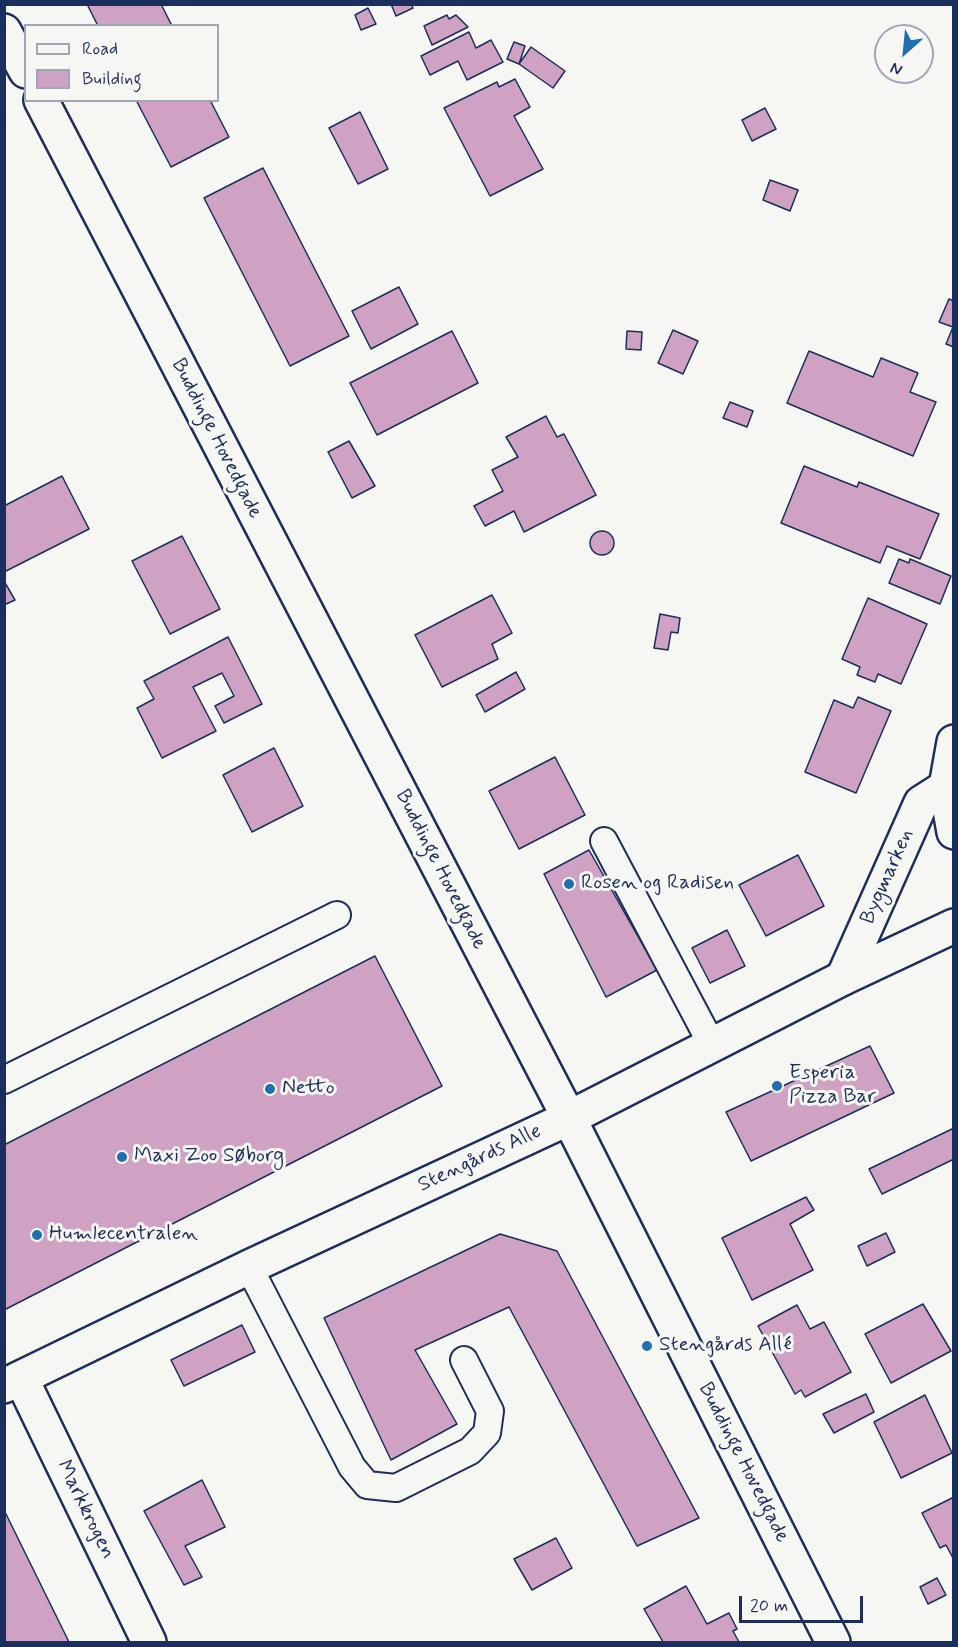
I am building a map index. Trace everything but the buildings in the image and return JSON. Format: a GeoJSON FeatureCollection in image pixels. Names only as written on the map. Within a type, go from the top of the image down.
{"type":"FeatureCollection","features":[{"type":"Feature","properties":{"kind":"street"},"geometry":{"type":"LineString","coordinates":[[4,31],[24,67]]}},
{"type":"Feature","properties":{"kind":"street","name":"Buddinge Hovedgade"},"geometry":{"type":"LineString","coordinates":[[42,102],[569,1118],[833,1642]]}},
{"type":"Feature","properties":{"kind":"street"},"geometry":{"type":"LineString","coordinates":[[954,742],[946,787],[954,832]]}},
{"type":"Feature","properties":{"kind":"street","name":"Bygmarken"},"geometry":{"type":"LineString","coordinates":[[843,978],[921,803],[946,787]]}},
{"type":"Feature","properties":{"kind":"street","name":"Stengårds Alle"},"geometry":{"type":"LineString","coordinates":[[13,1382],[249,1267],[569,1118],[843,978],[954,926]]}},
{"type":"Feature","properties":{"kind":"street","name":"Markkrogen"},"geometry":{"type":"LineString","coordinates":[[13,1382],[149,1642]]}},
{"type":"Feature","properties":{"kind":"lane"},"geometry":{"type":"LineString","coordinates":[[604,840],[712,1045]]}},
{"type":"Feature","properties":{"kind":"lane"},"geometry":{"type":"LineString","coordinates":[[4,1080],[337,915]]}},
{"type":"Feature","properties":{"kind":"lane"},"geometry":{"type":"LineString","coordinates":[[249,1267],[352,1467],[367,1485],[396,1488],[470,1451],[487,1432],[490,1411],[464,1360]]}},
{"type":"Feature","properties":{"kind":"place","name":"Rosen og Radisen"},"geometry":{"type":"Point","coordinates":[569,884]}},
{"type":"Feature","properties":{"kind":"place","name":"Esperia Pizza Bar"},"geometry":{"type":"Point","coordinates":[777,1086]}},
{"type":"Feature","properties":{"kind":"place","name":"Netto"},"geometry":{"type":"Point","coordinates":[270,1089]}},
{"type":"Feature","properties":{"kind":"place","name":"Maxi Zoo Søborg"},"geometry":{"type":"Point","coordinates":[122,1157]}},
{"type":"Feature","properties":{"kind":"place","name":"Humlecentralen"},"geometry":{"type":"Point","coordinates":[37,1235]}},
{"type":"Feature","properties":{"kind":"place","name":"Stengårds Allé"},"geometry":{"type":"Point","coordinates":[647,1346]}}]}
